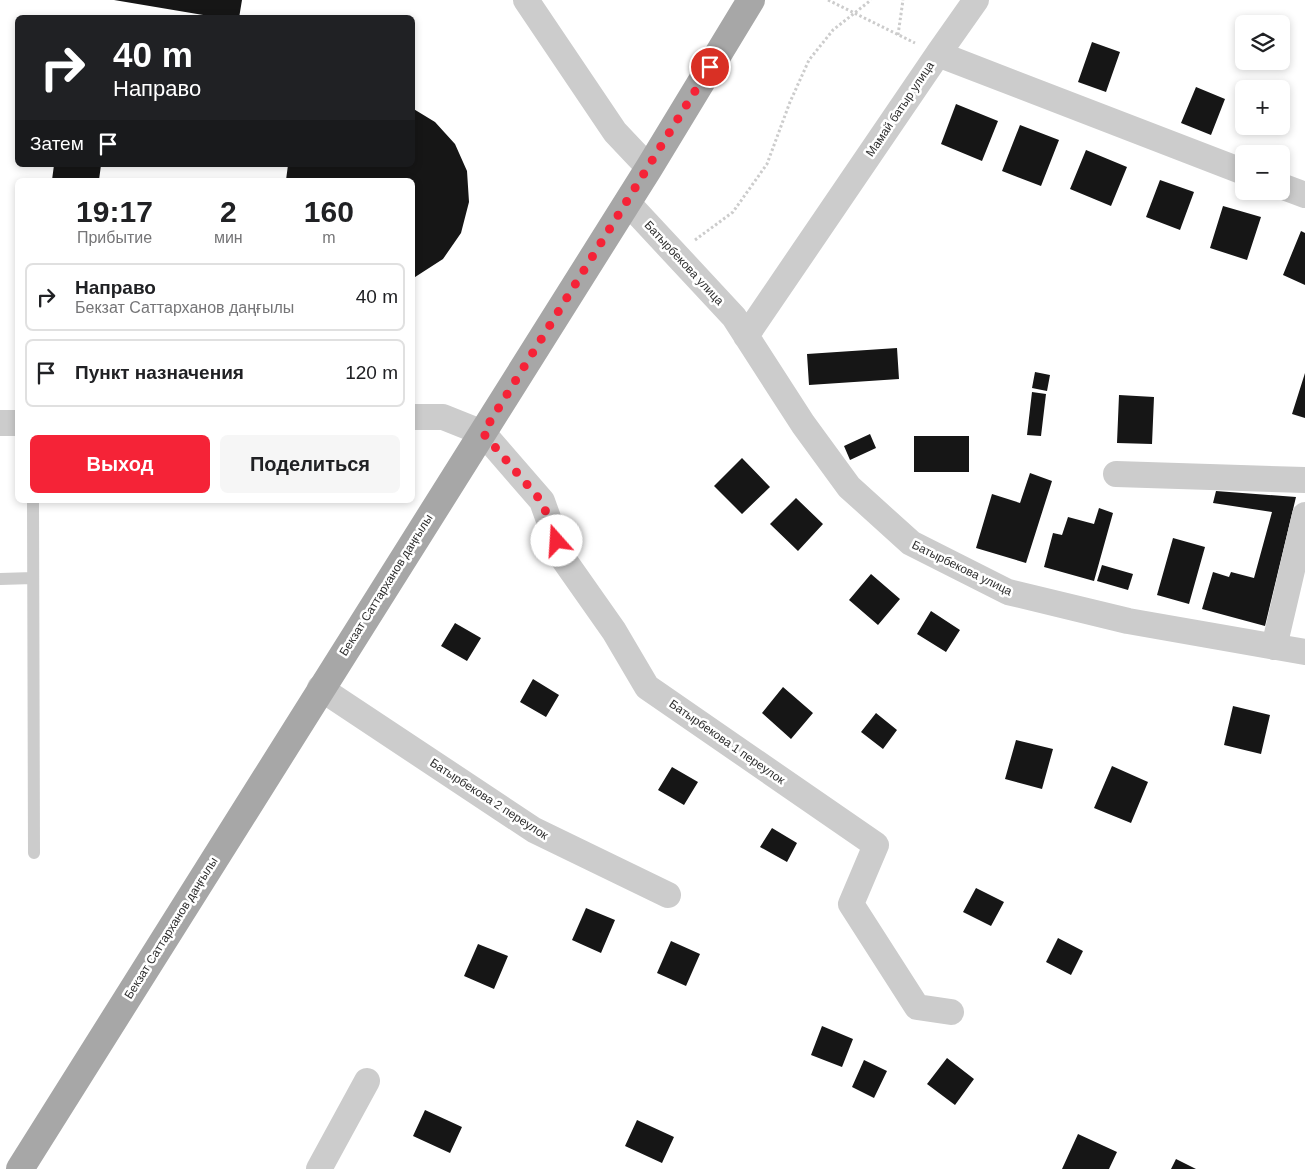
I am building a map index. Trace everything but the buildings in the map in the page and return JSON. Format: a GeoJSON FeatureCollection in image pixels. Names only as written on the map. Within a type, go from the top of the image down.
{"type":"FeatureCollection","features":[{"type":"Feature","properties":{"kind":"main road","name":"Бекзат Саттарханов даңғылы"},"geometry":{"type":"LineString","coordinates":[[20,1169],[320,688],[649,168],[751,0]]}},
{"type":"Feature","properties":{"kind":"street"},"geometry":{"type":"LineString","coordinates":[[526,0],[615,132],[649,168]]}},
{"type":"Feature","properties":{"kind":"street"},"geometry":{"type":"LineString","coordinates":[[938,54],[976,0]]}},
{"type":"Feature","properties":{"kind":"street","name":"Мамай батыр улица"},"geometry":{"type":"LineString","coordinates":[[746,336],[938,54],[1235,169]]}},
{"type":"Feature","properties":{"kind":"street"},"geometry":{"type":"LineString","coordinates":[[1290,189],[1305,195]]}},
{"type":"Feature","properties":{"kind":"street","name":"Батырбекова улица"},"geometry":{"type":"LineString","coordinates":[[626,202],[728,310],[803,424],[849,487],[911,543],[1008,592],[1128,621],[1305,652]]}},
{"type":"Feature","properties":{"kind":"street"},"geometry":{"type":"LineString","coordinates":[[415,418],[443,417],[483,433]]}},
{"type":"Feature","properties":{"kind":"street"},"geometry":{"type":"LineString","coordinates":[[0,423],[15,423]]}},
{"type":"Feature","properties":{"kind":"street","name":"Батырбекова 1 переулок"},"geometry":{"type":"LineString","coordinates":[[483,433],[542,502],[562,558],[614,631],[647,687],[876,845],[851,904],[917,1007],[951,1012]]}},
{"type":"Feature","properties":{"kind":"street"},"geometry":{"type":"LineString","coordinates":[[1116,474],[1305,480]]}},
{"type":"Feature","properties":{"kind":"street"},"geometry":{"type":"LineString","coordinates":[[1274,647],[1305,514]]}},
{"type":"Feature","properties":{"kind":"street","name":"Батырбекова 2 переулок"},"geometry":{"type":"LineString","coordinates":[[320,688],[534,830],[581,855],[668,895]]}},
{"type":"Feature","properties":{"kind":"street"},"geometry":{"type":"LineString","coordinates":[[319,1169],[367,1081]]}},
{"type":"Feature","properties":{"kind":"lane"},"geometry":{"type":"LineString","coordinates":[[33,503],[34,853]]}},
{"type":"Feature","properties":{"kind":"lane"},"geometry":{"type":"LineString","coordinates":[[0,579],[33,578]]}},
{"type":"Feature","properties":{"kind":"path"},"geometry":{"type":"LineString","coordinates":[[828,0],[938,54]]}},
{"type":"Feature","properties":{"kind":"path"},"geometry":{"type":"LineString","coordinates":[[676,254],[733,212],[767,164],[790,102],[809,60],[833,30],[871,0]]}},
{"type":"Feature","properties":{"kind":"path"},"geometry":{"type":"LineString","coordinates":[[898,34],[903,0]]}},
{"type":"Feature","properties":{"kind":"route"},"geometry":{"type":"LineString","coordinates":[[557,541],[542,502],[483,433],[710,67]]}}]}
